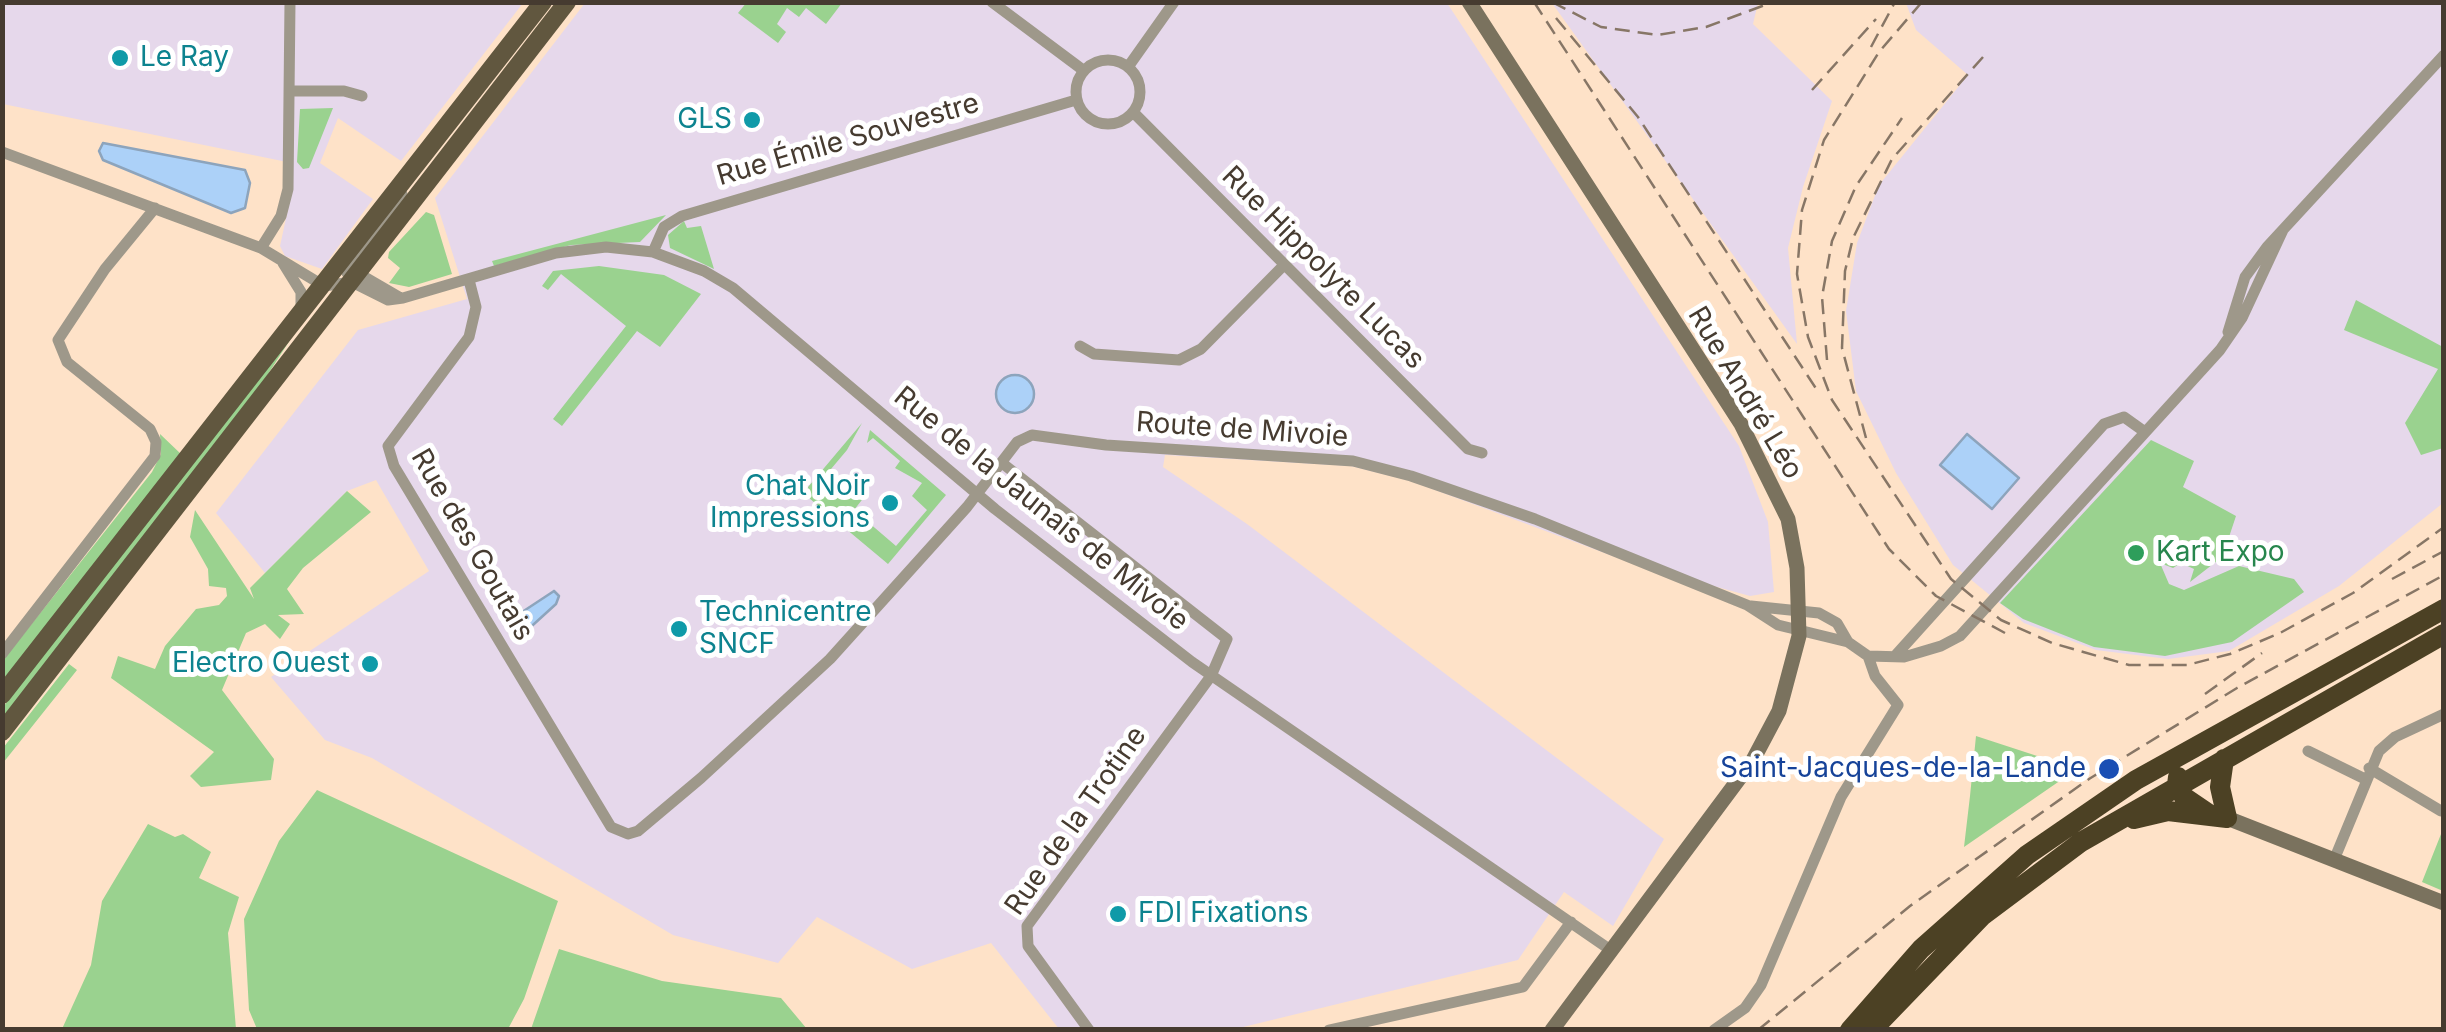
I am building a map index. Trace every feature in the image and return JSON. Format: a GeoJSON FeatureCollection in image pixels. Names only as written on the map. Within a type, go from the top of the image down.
{"type":"FeatureCollection","features":[{"type":"Feature","properties":{"kind":"highway"},"geometry":{"type":"LineString","coordinates":[[1850,1030],[1921,949],[1983,890],[2136,780],[2444,609]]}},
{"type":"Feature","properties":{"kind":"highway"},"geometry":{"type":"LineString","coordinates":[[2181,780],[2194,756],[2412,626]]}},
{"type":"Feature","properties":{"kind":"highway"},"geometry":{"type":"LineString","coordinates":[[1872,1030],[1955,941],[2045,867],[2181,780],[2444,634]]}},
{"type":"Feature","properties":{"kind":"highway"},"geometry":{"type":"LineString","coordinates":[[2218,816],[2224,759]]}},
{"type":"Feature","properties":{"kind":"highway"},"geometry":{"type":"LineString","coordinates":[[2136,780],[2181,780]]}},
{"type":"Feature","properties":{"kind":"highway"},"geometry":{"type":"LineString","coordinates":[[2181,780],[2190,802],[2218,816]]}},
{"type":"Feature","properties":{"kind":"highway"},"geometry":{"type":"LineString","coordinates":[[1955,941],[2143,815],[2168,810],[2218,816]]}},
{"type":"Feature","properties":{"kind":"main road"},"geometry":{"type":"LineString","coordinates":[[2,732],[242,424],[418,166],[544,2]]}},
{"type":"Feature","properties":{"kind":"main road"},"geometry":{"type":"LineString","coordinates":[[2,695],[297,321],[343,277],[568,2]]}},
{"type":"Feature","properties":{"kind":"street"},"geometry":{"type":"LineString","coordinates":[[261,248],[287,200],[290,2]]}},
{"type":"Feature","properties":{"kind":"street"},"geometry":{"type":"LineString","coordinates":[[992,2],[1083,70]]}},
{"type":"Feature","properties":{"kind":"street"},"geometry":{"type":"LineString","coordinates":[[1128,67],[1174,2]]}},
{"type":"Feature","properties":{"kind":"street","name":"Rue André Léo"},"geometry":{"type":"LineString","coordinates":[[1469,2],[1767,469],[1794,540],[1800,630],[1794,668],[1779,711],[1753,760],[1552,1030]]}},
{"type":"Feature","properties":{"kind":"street"},"geometry":{"type":"LineString","coordinates":[[1799,608],[1837,622],[1848,642],[1868,656],[1916,654],[1960,636],[2220,350],[2245,278],[2283,230],[2444,56]]}},
{"type":"Feature","properties":{"kind":"street"},"geometry":{"type":"LineString","coordinates":[[1107,59],[1128,67],[1140,89],[1133,112],[1124,120],[1101,124],[1090,119],[1076,100],[1075,88],[1083,70],[1107,59]]}},
{"type":"Feature","properties":{"kind":"street"},"geometry":{"type":"LineString","coordinates":[[289,91],[344,90],[362,96]]}},
{"type":"Feature","properties":{"kind":"street","name":"Rue Émile Souvestre"},"geometry":{"type":"LineString","coordinates":[[653,252],[664,227],[682,216],[1076,100]]}},
{"type":"Feature","properties":{"kind":"street","name":"Rue Hippolyte Lucas"},"geometry":{"type":"LineString","coordinates":[[1133,112],[1468,449],[1482,454]]}},
{"type":"Feature","properties":{"kind":"street","name":"Rue de la Jaunais de Mivoie"},"geometry":{"type":"LineString","coordinates":[[2,152],[261,248],[280,260],[343,277],[388,300],[586,248],[653,252],[704,271],[733,288],[977,494],[1211,676],[1612,951]]}},
{"type":"Feature","properties":{"kind":"street"},"geometry":{"type":"LineString","coordinates":[[2,654],[155,456],[156,442],[150,429],[67,362],[58,340],[86,295],[155,208]]}},
{"type":"Feature","properties":{"kind":"street"},"geometry":{"type":"LineString","coordinates":[[280,260],[301,292],[297,321]]}},
{"type":"Feature","properties":{"kind":"street"},"geometry":{"type":"LineString","coordinates":[[1080,346],[1094,354],[1179,360],[1201,350],[1284,264]]}},
{"type":"Feature","properties":{"kind":"street"},"geometry":{"type":"LineString","coordinates":[[242,424],[265,384],[343,277]]}},
{"type":"Feature","properties":{"kind":"street","name":"Rue des Goutais"},"geometry":{"type":"LineString","coordinates":[[468,280],[476,307],[469,338],[388,446],[394,466],[541,715],[619,834]]}},
{"type":"Feature","properties":{"kind":"street"},"geometry":{"type":"LineString","coordinates":[[1895,656],[2104,424],[2124,417],[2145,432]]}},
{"type":"Feature","properties":{"kind":"street","name":"Route de Mivoie"},"geometry":{"type":"LineString","coordinates":[[619,834],[638,830],[664,810],[830,660],[1024,436],[1354,462],[1462,492],[1747,605],[1778,625],[1848,642]]}},
{"type":"Feature","properties":{"kind":"street","name":"Rue de la Trotine"},"geometry":{"type":"LineString","coordinates":[[1002,463],[1227,639],[1211,676],[1027,926],[1028,946],[1089,1030]]}},
{"type":"Feature","properties":{"kind":"street","name":"Route de Mivoie"},"geometry":{"type":"LineString","coordinates":[[1747,605],[1799,608]]}},
{"type":"Feature","properties":{"kind":"street"},"geometry":{"type":"LineString","coordinates":[[1714,1030],[1745,1008],[1761,985],[1841,798],[1898,705],[1875,676],[1868,656]]}},
{"type":"Feature","properties":{"kind":"street"},"geometry":{"type":"LineString","coordinates":[[2334,860],[2379,751],[2394,737],[2444,714]]}},
{"type":"Feature","properties":{"kind":"street"},"geometry":{"type":"LineString","coordinates":[[2308,751],[2367,774],[2442,811]]}},
{"type":"Feature","properties":{"kind":"street"},"geometry":{"type":"LineString","coordinates":[[2218,816],[2444,902]]}},
{"type":"Feature","properties":{"kind":"street"},"geometry":{"type":"LineString","coordinates":[[1329,1030],[1523,987],[1571,922]]}},
{"type":"Feature","properties":{"kind":"shaded area"},"geometry":{"type":"Polygon","coordinates":[[[3,3],[523,3],[401,161],[338,118],[320,163],[373,199],[322,269],[285,256],[280,246],[293,186],[292,163],[3,104],[3,3]]]}},
{"type":"Feature","properties":{"kind":"shaded area"},"geometry":{"type":"Polygon","coordinates":[[[585,3],[1447,3],[1739,446],[1768,522],[1774,592],[1750,596],[1637,565],[1411,481],[1351,466],[1165,455],[1163,467],[1247,524],[1664,839],[1613,926],[1564,892],[1518,960],[1235,1029],[1059,1029],[991,943],[912,969],[817,917],[778,963],[673,935],[372,758],[325,740],[271,677],[429,571],[376,480],[347,491],[265,573],[216,513],[358,330],[467,299],[435,198],[585,3]]]}},
{"type":"Feature","properties":{"kind":"shaded area"},"geometry":{"type":"Polygon","coordinates":[[[1552,3],[1758,3],[1753,24],[1832,101],[1803,187],[1788,248],[1797,344],[1552,3]]]}},
{"type":"Feature","properties":{"kind":"shaded area"},"geometry":{"type":"Polygon","coordinates":[[[1906,3],[2443,3],[2443,503],[2339,586],[2229,651],[2168,659],[2096,650],[2024,623],[1953,565],[1896,473],[1856,391],[1846,311],[1857,243],[1879,185],[1968,75],[1916,30],[1906,3]]]}},
{"type":"Feature","properties":{"kind":"green space"},"geometry":{"type":"Polygon","coordinates":[[[747,2],[842,3],[826,24],[806,8],[799,17],[787,8],[777,24],[786,32],[778,43],[738,13],[747,2]]]}},
{"type":"Feature","properties":{"kind":"green space"},"geometry":{"type":"Polygon","coordinates":[[[333,108],[309,168],[303,169],[297,162],[300,109],[333,108]]]}},
{"type":"Feature","properties":{"kind":"green space"},"geometry":{"type":"Polygon","coordinates":[[[426,212],[434,215],[452,274],[409,287],[389,283],[400,268],[388,258],[389,252],[426,212]]]}},
{"type":"Feature","properties":{"kind":"green space"},"geometry":{"type":"Polygon","coordinates":[[[666,215],[640,242],[571,245],[494,266],[492,261],[666,215]]]}},
{"type":"Feature","properties":{"kind":"green space"},"geometry":{"type":"Polygon","coordinates":[[[684,221],[687,228],[701,226],[714,269],[670,248],[668,235],[684,221]]]}},
{"type":"Feature","properties":{"kind":"green space"},"geometry":{"type":"Polygon","coordinates":[[[599,266],[664,275],[701,294],[660,347],[637,331],[562,426],[553,419],[626,326],[561,274],[548,290],[542,286],[553,271],[599,266]]]}},
{"type":"Feature","properties":{"kind":"green space"},"geometry":{"type":"Polygon","coordinates":[[[2356,300],[2443,347],[2443,448],[2421,455],[2405,423],[2438,369],[2344,330],[2356,300]]]}},
{"type":"Feature","properties":{"kind":"green space"},"geometry":{"type":"Polygon","coordinates":[[[299,326],[250,402],[3,722],[3,707],[299,326]]]}},
{"type":"Feature","properties":{"kind":"green space"},"geometry":{"type":"Polygon","coordinates":[[[862,423],[847,450],[815,488],[824,497],[845,481],[865,496],[854,510],[896,546],[927,510],[912,496],[922,483],[895,468],[900,461],[873,438],[867,443],[870,430],[946,495],[888,564],[803,493],[862,423]]]}},
{"type":"Feature","properties":{"kind":"green space"},"geometry":{"type":"Polygon","coordinates":[[[160,434],[182,455],[3,680],[3,660],[152,472],[161,454],[160,434]]]}},
{"type":"Feature","properties":{"kind":"green space","name":"Kart Expo"},"geometry":{"type":"Polygon","coordinates":[[[2151,440],[2194,461],[2183,487],[2236,516],[2220,564],[2217,561],[2190,582],[2194,569],[2181,563],[2173,568],[2160,563],[2169,584],[2184,590],[2239,566],[2294,579],[2304,592],[2232,642],[2165,656],[2094,647],[2023,619],[2000,603],[2151,440]]]}},
{"type":"Feature","properties":{"kind":"green space"},"geometry":{"type":"Polygon","coordinates":[[[347,491],[371,512],[303,568],[287,589],[304,614],[278,615],[290,624],[280,639],[265,624],[246,633],[222,690],[274,759],[271,780],[201,787],[190,776],[214,752],[111,678],[118,656],[155,669],[165,646],[196,609],[219,605],[227,596],[226,588],[209,586],[208,569],[190,537],[195,510],[254,599],[250,588],[347,491]]]}},
{"type":"Feature","properties":{"kind":"green space"},"geometry":{"type":"Polygon","coordinates":[[[69,664],[77,670],[3,763],[3,748],[69,664]]]}},
{"type":"Feature","properties":{"kind":"green space"},"geometry":{"type":"Polygon","coordinates":[[[1976,736],[2077,769],[1964,847],[1970,796],[1976,736]]]}},
{"type":"Feature","properties":{"kind":"green space"},"geometry":{"type":"Polygon","coordinates":[[[317,790],[558,901],[524,999],[508,1029],[257,1029],[249,1010],[244,919],[279,841],[317,790]]]}},
{"type":"Feature","properties":{"kind":"green space"},"geometry":{"type":"Polygon","coordinates":[[[148,824],[175,837],[183,834],[211,852],[199,878],[239,897],[228,933],[236,1029],[62,1029],[91,965],[102,901],[148,824]]]}},
{"type":"Feature","properties":{"kind":"green space"},"geometry":{"type":"Polygon","coordinates":[[[2443,829],[2444,891],[2422,882],[2443,829]]]}},
{"type":"Feature","properties":{"kind":"green space"},"geometry":{"type":"Polygon","coordinates":[[[559,949],[662,981],[781,998],[807,1029],[531,1029],[559,949]]]}},
{"type":"Feature","properties":{"kind":"water"},"geometry":{"type":"Polygon","coordinates":[[[103,143],[245,170],[250,183],[245,208],[231,213],[103,160],[99,151],[103,143]]]}},
{"type":"Feature","properties":{"kind":"water"},"geometry":{"type":"Polygon","coordinates":[[[1015,375],[1029,380],[1034,394],[1029,408],[1015,413],[1001,408],[996,394],[1001,380],[1015,375]]]}},
{"type":"Feature","properties":{"kind":"water"},"geometry":{"type":"Polygon","coordinates":[[[1967,434],[2019,478],[1992,509],[1940,465],[1967,434]]]}},
{"type":"Feature","properties":{"kind":"water"},"geometry":{"type":"Polygon","coordinates":[[[554,591],[559,596],[556,604],[523,634],[511,632],[510,620],[554,591]]]}},
{"type":"Feature","properties":{"kind":"railway"},"geometry":{"type":"LineString","coordinates":[[1534,2],[1889,549],[1936,596],[2005,633]]}},
{"type":"Feature","properties":{"kind":"railway"},"geometry":{"type":"LineString","coordinates":[[1552,2],[1601,27],[1658,35],[1706,27],[1773,2]]}},
{"type":"Feature","properties":{"kind":"railway"},"geometry":{"type":"LineString","coordinates":[[1871,47],[1895,2]]}},
{"type":"Feature","properties":{"kind":"railway"},"geometry":{"type":"LineString","coordinates":[[1922,2],[1879,52],[1824,140],[1802,210],[1797,274],[1808,337],[1832,400],[1951,579],[2001,620],[2052,643],[2129,665],[2187,665],[2230,654],[2280,633],[2353,593],[2444,527]]}},
{"type":"Feature","properties":{"kind":"railway"},"geometry":{"type":"LineString","coordinates":[[1556,18],[1638,117],[1817,390]]}},
{"type":"Feature","properties":{"kind":"railway"},"geometry":{"type":"LineString","coordinates":[[1812,90],[1876,19]]}},
{"type":"Feature","properties":{"kind":"railway"},"geometry":{"type":"LineString","coordinates":[[1866,438],[1842,348],[1845,271],[1853,238],[1892,159],[1983,57]]}},
{"type":"Feature","properties":{"kind":"railway"},"geometry":{"type":"LineString","coordinates":[[1827,360],[1822,297],[1832,241],[1856,186],[1902,118]]}},
{"type":"Feature","properties":{"kind":"railway"},"geometry":{"type":"LineString","coordinates":[[2392,579],[2444,551]]}},
{"type":"Feature","properties":{"kind":"railway"},"geometry":{"type":"LineString","coordinates":[[1758,1030],[1910,906],[2089,779],[2237,688],[2444,575]]}},
{"type":"Feature","properties":{"kind":"railway"},"geometry":{"type":"LineString","coordinates":[[2205,694],[2262,653]]}},
{"type":"Feature","properties":{"kind":"place","name":"Le Ray"},"geometry":{"type":"Point","coordinates":[120,58]}},
{"type":"Feature","properties":{"kind":"place","name":"GLS"},"geometry":{"type":"Point","coordinates":[752,120]}},
{"type":"Feature","properties":{"kind":"place","name":"Chat Noir Impressions"},"geometry":{"type":"Point","coordinates":[890,503]}},
{"type":"Feature","properties":{"kind":"place","name":"Kart Expo"},"geometry":{"type":"Point","coordinates":[2136,553]}},
{"type":"Feature","properties":{"kind":"place","name":"Technicentre SNCF"},"geometry":{"type":"Point","coordinates":[679,629]}},
{"type":"Feature","properties":{"kind":"place","name":"Electro Ouest"},"geometry":{"type":"Point","coordinates":[370,664]}},
{"type":"Feature","properties":{"kind":"place","name":"Saint-Jacques-de-la-Lande"},"geometry":{"type":"Point","coordinates":[2109,769]}},
{"type":"Feature","properties":{"kind":"place","name":"FDI Fixations"},"geometry":{"type":"Point","coordinates":[1118,914]}}]}
